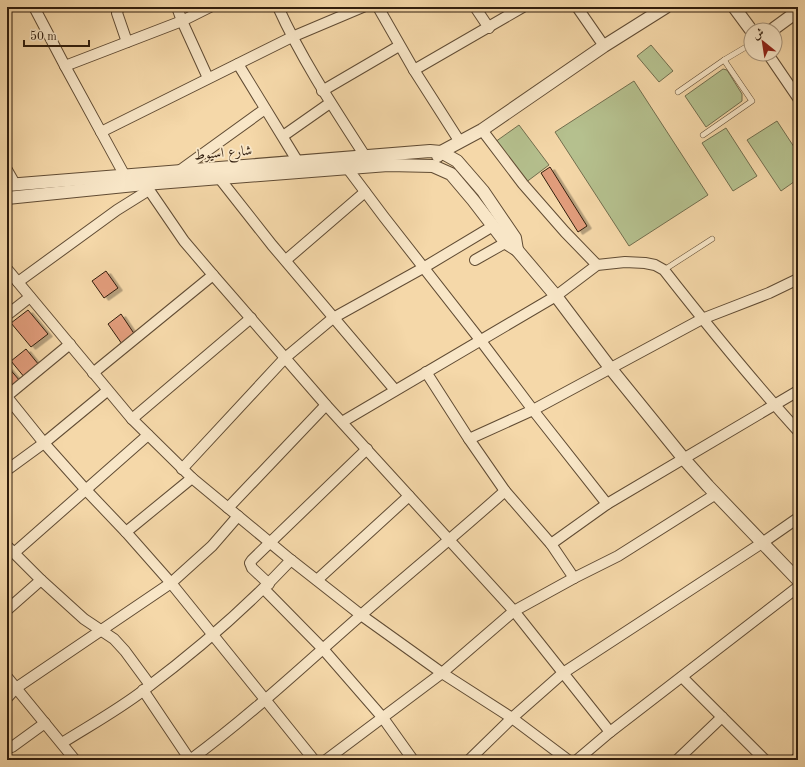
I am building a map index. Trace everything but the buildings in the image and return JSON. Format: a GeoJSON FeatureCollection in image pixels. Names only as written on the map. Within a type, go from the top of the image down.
{"type":"FeatureCollection","features":[{"type":"Feature","properties":{"kind":"street"},"geometry":{"type":"LineString","coordinates":[[34,7],[125,176]]}},
{"type":"Feature","properties":{"kind":"street"},"geometry":{"type":"LineString","coordinates":[[119,7],[117,13],[127,42]]}},
{"type":"Feature","properties":{"kind":"street"},"geometry":{"type":"LineString","coordinates":[[177,7],[208,78]]}},
{"type":"Feature","properties":{"kind":"street"},"geometry":{"type":"LineString","coordinates":[[65,66],[182,21],[210,7]]}},
{"type":"Feature","properties":{"kind":"street"},"geometry":{"type":"LineString","coordinates":[[278,7],[292,37],[322,91],[365,156]]}},
{"type":"Feature","properties":{"kind":"street"},"geometry":{"type":"LineString","coordinates":[[101,132],[292,37],[363,7]]}},
{"type":"Feature","properties":{"kind":"street"},"geometry":{"type":"LineString","coordinates":[[378,7],[399,46],[457,144],[457,161],[451,174]]}},
{"type":"Feature","properties":{"kind":"street"},"geometry":{"type":"LineString","coordinates":[[475,7],[489,28]]}},
{"type":"Feature","properties":{"kind":"street"},"geometry":{"type":"LineString","coordinates":[[414,70],[489,28],[522,7]]}},
{"type":"Feature","properties":{"kind":"street"},"geometry":{"type":"LineString","coordinates":[[577,7],[604,46]]}},
{"type":"Feature","properties":{"kind":"street"},"geometry":{"type":"LineString","coordinates":[[510,240],[493,226],[451,174],[433,166],[441,152],[482,130],[604,46],[666,7]]}},
{"type":"Feature","properties":{"kind":"street"},"geometry":{"type":"LineString","coordinates":[[734,7],[745,22]]}},
{"type":"Feature","properties":{"kind":"street"},"geometry":{"type":"LineString","coordinates":[[783,22],[798,11]]}},
{"type":"Feature","properties":{"kind":"street"},"geometry":{"type":"LineString","coordinates":[[322,91],[399,46]]}},
{"type":"Feature","properties":{"kind":"street"},"geometry":{"type":"LineString","coordinates":[[774,62],[797,96]]}},
{"type":"Feature","properties":{"kind":"street"},"geometry":{"type":"LineString","coordinates":[[238,64],[298,162]]}},
{"type":"Feature","properties":{"kind":"street"},"geometry":{"type":"LineString","coordinates":[[283,136],[330,103]]}},
{"type":"Feature","properties":{"kind":"street"},"geometry":{"type":"LineString","coordinates":[[179,171],[265,109]]}},
{"type":"Feature","properties":{"kind":"street"},"geometry":{"type":"LineString","coordinates":[[482,130],[523,184],[596,265]]}},
{"type":"Feature","properties":{"kind":"street"},"geometry":{"type":"LineString","coordinates":[[441,152],[457,161],[483,191],[517,250],[556,296],[611,369],[684,459],[762,544],[798,580]]}},
{"type":"Feature","properties":{"kind":"street","name":"شارع اسيوط"},"geometry":{"type":"LineString","coordinates":[[11,185],[69,179],[125,176],[365,156],[441,152]]}},
{"type":"Feature","properties":{"kind":"street","name":"شارع اسيوط"},"geometry":{"type":"LineString","coordinates":[[7,198],[388,165],[433,166]]}},
{"type":"Feature","properties":{"kind":"street"},"geometry":{"type":"LineString","coordinates":[[348,169],[423,268],[481,341],[532,410],[607,504]]}},
{"type":"Feature","properties":{"kind":"street"},"geometry":{"type":"LineString","coordinates":[[7,170],[11,185]]}},
{"type":"Feature","properties":{"kind":"street"},"geometry":{"type":"LineString","coordinates":[[220,179],[246,213],[395,390]]}},
{"type":"Feature","properties":{"kind":"street"},"geometry":{"type":"LineString","coordinates":[[18,282],[147,187],[184,241],[326,405],[514,611],[610,732]]}},
{"type":"Feature","properties":{"kind":"street"},"geometry":{"type":"LineString","coordinates":[[286,260],[365,192]]}},
{"type":"Feature","properties":{"kind":"street"},"geometry":{"type":"LineString","coordinates":[[182,468],[285,358],[334,318],[423,268],[493,226]]}},
{"type":"Feature","properties":{"kind":"street"},"geometry":{"type":"LineString","coordinates":[[475,260],[510,240]]}},
{"type":"Feature","properties":{"kind":"street"},"geometry":{"type":"LineString","coordinates":[[342,422],[556,296],[596,265],[625,262],[650,264],[664,270],[702,319],[774,405],[798,431]]}},
{"type":"Feature","properties":{"kind":"street"},"geometry":{"type":"LineString","coordinates":[[7,269],[107,391],[132,419],[192,478],[361,615],[442,673],[512,718],[568,760]]}},
{"type":"Feature","properties":{"kind":"street"},"geometry":{"type":"LineString","coordinates":[[93,373],[213,275]]}},
{"type":"Feature","properties":{"kind":"street"},"geometry":{"type":"LineString","coordinates":[[469,439],[532,410],[702,319],[768,293],[798,279]]}},
{"type":"Feature","properties":{"kind":"street"},"geometry":{"type":"LineString","coordinates":[[7,316],[30,297]]}},
{"type":"Feature","properties":{"kind":"street"},"geometry":{"type":"LineString","coordinates":[[132,419],[251,318]]}},
{"type":"Feature","properties":{"kind":"street"},"geometry":{"type":"LineString","coordinates":[[70,344],[7,397],[44,443],[126,532],[214,635],[314,760]]}},
{"type":"Feature","properties":{"kind":"street"},"geometry":{"type":"LineString","coordinates":[[426,372],[505,492],[551,544],[574,578]]}},
{"type":"Feature","properties":{"kind":"street"},"geometry":{"type":"LineString","coordinates":[[7,470],[44,443],[107,391]]}},
{"type":"Feature","properties":{"kind":"street"},"geometry":{"type":"LineString","coordinates":[[551,544],[607,504],[798,391]]}},
{"type":"Feature","properties":{"kind":"street"},"geometry":{"type":"LineString","coordinates":[[228,508],[326,405]]}},
{"type":"Feature","properties":{"kind":"street"},"geometry":{"type":"LineString","coordinates":[[148,435],[86,490],[10,549],[41,580],[84,619],[120,645],[190,760],[266,700],[361,615],[505,492]]}},
{"type":"Feature","properties":{"kind":"street"},"geometry":{"type":"LineString","coordinates":[[367,449],[250,563],[252,568],[266,586],[383,718],[413,760]]}},
{"type":"Feature","properties":{"kind":"street"},"geometry":{"type":"LineString","coordinates":[[126,532],[192,478]]}},
{"type":"Feature","properties":{"kind":"street"},"geometry":{"type":"LineString","coordinates":[[326,760],[442,673],[514,611],[618,556],[716,494]]}},
{"type":"Feature","properties":{"kind":"street"},"geometry":{"type":"LineString","coordinates":[[317,580],[410,496]]}},
{"type":"Feature","properties":{"kind":"street"},"geometry":{"type":"LineString","coordinates":[[7,698],[16,688],[170,583],[212,546],[238,516]]}},
{"type":"Feature","properties":{"kind":"street"},"geometry":{"type":"LineString","coordinates":[[469,760],[512,718],[563,673],[762,544],[798,518]]}},
{"type":"Feature","properties":{"kind":"street"},"geometry":{"type":"LineString","coordinates":[[62,743],[147,688],[214,635],[292,560]]}},
{"type":"Feature","properties":{"kind":"street"},"geometry":{"type":"LineString","coordinates":[[7,610],[41,580]]}},
{"type":"Feature","properties":{"kind":"street"},"geometry":{"type":"LineString","coordinates":[[577,760],[610,732],[798,587]]}},
{"type":"Feature","properties":{"kind":"street"},"geometry":{"type":"LineString","coordinates":[[7,677],[62,743],[74,760]]}},
{"type":"Feature","properties":{"kind":"street"},"geometry":{"type":"LineString","coordinates":[[682,677],[765,760]]}},
{"type":"Feature","properties":{"kind":"street"},"geometry":{"type":"LineString","coordinates":[[677,760],[722,717]]}},
{"type":"Feature","properties":{"kind":"street"},"geometry":{"type":"LineString","coordinates":[[12,747],[45,723]]}},
{"type":"Feature","properties":{"kind":"street"},"geometry":{"type":"LineString","coordinates":[[795,760],[798,757]]}},
{"type":"Feature","properties":{"kind":"lane"},"geometry":{"type":"LineString","coordinates":[[678,92],[743,49]]}},
{"type":"Feature","properties":{"kind":"lane"},"geometry":{"type":"LineString","coordinates":[[703,135],[752,101],[724,60]]}},
{"type":"Feature","properties":{"kind":"lane"},"geometry":{"type":"LineString","coordinates":[[664,270],[712,239]]}},
{"type":"Feature","properties":{"kind":"green space"},"geometry":{"type":"Polygon","coordinates":[[[651,45],[673,71],[659,82],[637,56],[651,45]]]}},
{"type":"Feature","properties":{"kind":"green space"},"geometry":{"type":"Polygon","coordinates":[[[723,69],[727,70],[742,94],[742,101],[706,127],[685,96],[723,69]]]}},
{"type":"Feature","properties":{"kind":"green space"},"geometry":{"type":"Polygon","coordinates":[[[634,81],[708,195],[629,246],[555,132],[634,81]]]}},
{"type":"Feature","properties":{"kind":"green space"},"geometry":{"type":"Polygon","coordinates":[[[777,121],[798,153],[798,179],[781,191],[747,140],[777,121]]]}},
{"type":"Feature","properties":{"kind":"green space"},"geometry":{"type":"Polygon","coordinates":[[[519,125],[549,165],[525,183],[495,142],[519,125]]]}},
{"type":"Feature","properties":{"kind":"green space"},"geometry":{"type":"Polygon","coordinates":[[[726,128],[757,176],[733,191],[702,143],[726,128]]]}}]}
